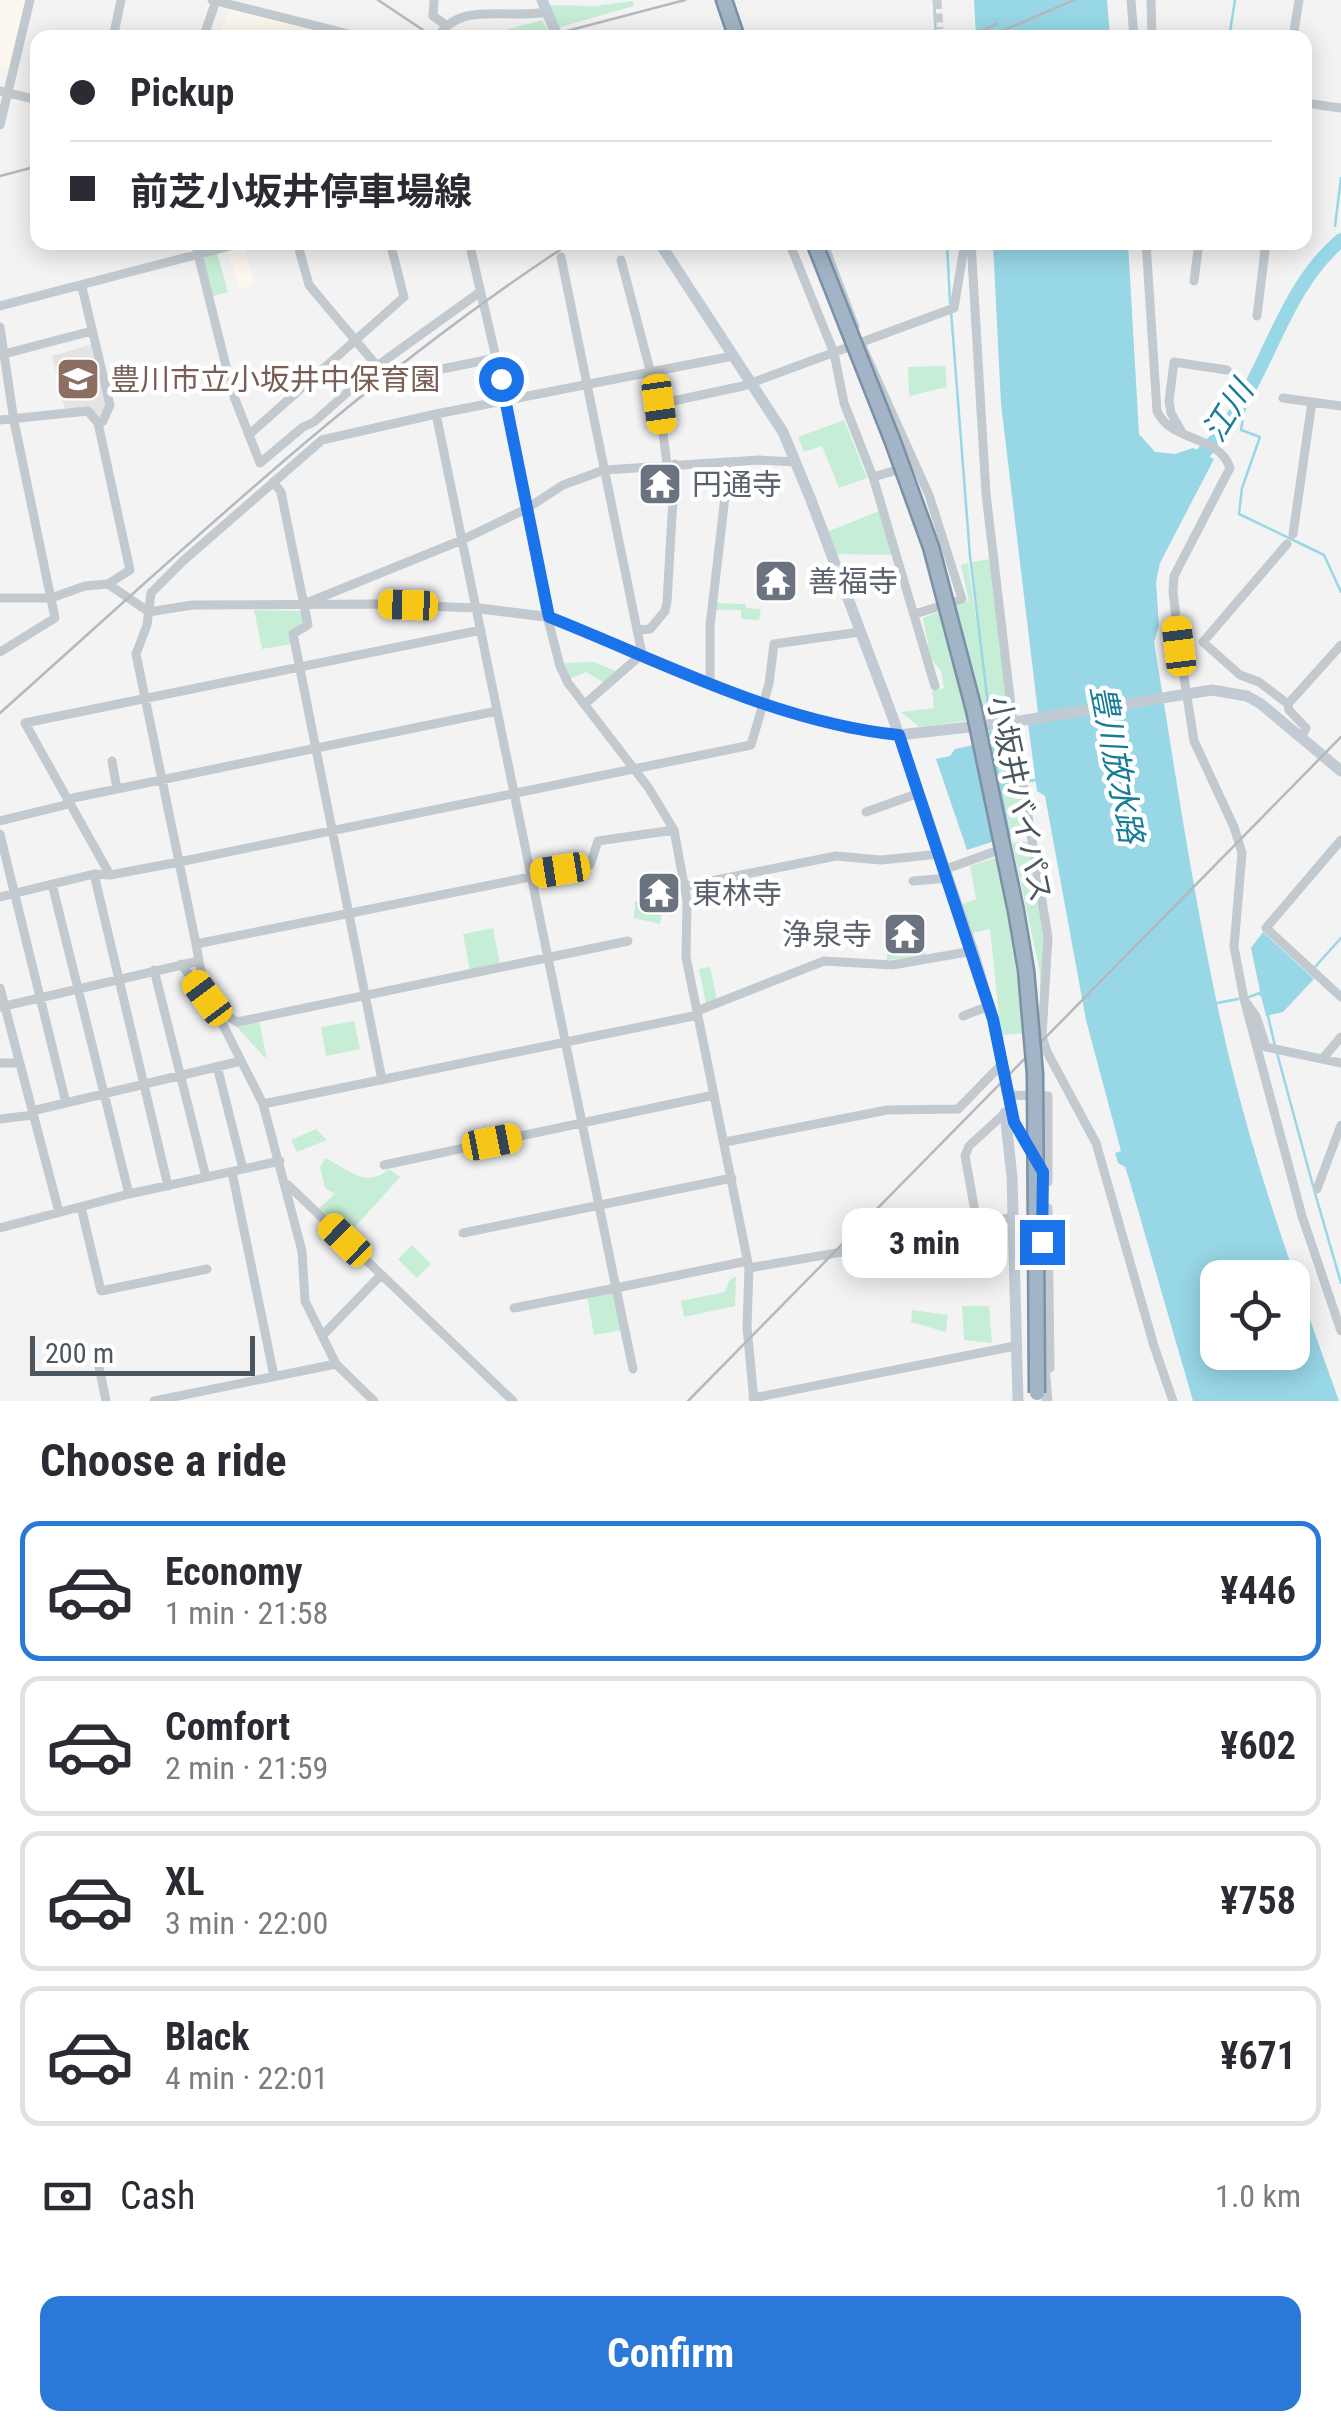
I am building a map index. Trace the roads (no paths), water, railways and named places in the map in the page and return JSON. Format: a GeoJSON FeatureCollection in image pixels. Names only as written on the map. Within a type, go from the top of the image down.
{"type":"FeatureCollection","features":[{"type":"Feature","properties":{"kind":"highway"},"geometry":{"type":"LineString","coordinates":[[724,0],[735,30]]}},
{"type":"Feature","properties":{"kind":"highway","name":"小坂井バイパス"},"geometry":{"type":"LineString","coordinates":[[817,250],[894,442],[931,547],[974,710],[1016,911],[1026,970],[1035,1074],[1040,1398]]}},
{"type":"Feature","properties":{"kind":"main road"},"geometry":{"type":"LineString","coordinates":[[545,6],[555,30]]}},
{"type":"Feature","properties":{"kind":"main road"},"geometry":{"type":"LineString","coordinates":[[665,250],[783,432],[899,735],[973,951],[1014,1122],[1043,1172],[1040,1313],[1044,1368],[1040,1398]]}},
{"type":"Feature","properties":{"kind":"main road"},"geometry":{"type":"LineString","coordinates":[[899,735],[1212,690],[1247,696],[1341,772]]}},
{"type":"Feature","properties":{"kind":"main road"},"geometry":{"type":"LineString","coordinates":[[1002,1064],[1013,1216],[1018,1401]]}},
{"type":"Feature","properties":{"kind":"street"},"geometry":{"type":"LineString","coordinates":[[0,124],[4,92],[30,0]]}},
{"type":"Feature","properties":{"kind":"street"},"geometry":{"type":"LineString","coordinates":[[115,30],[122,0]]}},
{"type":"Feature","properties":{"kind":"street"},"geometry":{"type":"LineString","coordinates":[[205,30],[214,0],[333,30]]}},
{"type":"Feature","properties":{"kind":"street"},"geometry":{"type":"LineString","coordinates":[[434,0],[432,16],[443,23]]}},
{"type":"Feature","properties":{"kind":"street"},"geometry":{"type":"LineString","coordinates":[[1131,0],[1133,30]]}},
{"type":"Feature","properties":{"kind":"street"},"geometry":{"type":"LineString","coordinates":[[1151,0],[1152,30]]}},
{"type":"Feature","properties":{"kind":"street"},"geometry":{"type":"LineString","coordinates":[[1294,30],[1299,0]]}},
{"type":"Feature","properties":{"kind":"street"},"geometry":{"type":"LineString","coordinates":[[440,30],[456,10],[466,5],[533,14],[545,6]]}},
{"type":"Feature","properties":{"kind":"street"},"geometry":{"type":"LineString","coordinates":[[4,92],[30,98]]}},
{"type":"Feature","properties":{"kind":"street"},"geometry":{"type":"LineString","coordinates":[[1312,105],[1341,108]]}},
{"type":"Feature","properties":{"kind":"street"},"geometry":{"type":"LineString","coordinates":[[197,250],[233,394],[260,463],[378,366],[480,292]]}},
{"type":"Feature","properties":{"kind":"street"},"geometry":{"type":"LineString","coordinates":[[0,306],[216,250]]}},
{"type":"Feature","properties":{"kind":"street"},"geometry":{"type":"LineString","coordinates":[[299,250],[309,285],[378,366]]}},
{"type":"Feature","properties":{"kind":"street"},"geometry":{"type":"LineString","coordinates":[[251,433],[404,297],[392,250]]}},
{"type":"Feature","properties":{"kind":"street"},"geometry":{"type":"LineString","coordinates":[[471,250],[560,666],[674,830],[686,886],[685,948],[748,1264],[747,1327],[754,1399],[1015,1346]]}},
{"type":"Feature","properties":{"kind":"street"},"geometry":{"type":"LineString","coordinates":[[792,250],[834,354],[844,403],[873,477],[935,686]]}},
{"type":"Feature","properties":{"kind":"street"},"geometry":{"type":"LineString","coordinates":[[826,250],[861,343],[930,495],[962,599],[915,614]]}},
{"type":"Feature","properties":{"kind":"street"},"geometry":{"type":"LineString","coordinates":[[659,404],[752,382],[954,308],[966,250]]}},
{"type":"Feature","properties":{"kind":"street"},"geometry":{"type":"LineString","coordinates":[[969,250],[986,494],[1048,936],[1042,1036],[1096,1143],[1173,1401]]}},
{"type":"Feature","properties":{"kind":"street"},"geometry":{"type":"LineString","coordinates":[[1147,250],[1157,411],[1167,428],[1222,453],[1230,468],[1174,576],[1172,591],[1194,741],[1242,853],[1234,947],[1244,1000],[1297,1198],[1341,1330]]}},
{"type":"Feature","properties":{"kind":"street"},"geometry":{"type":"LineString","coordinates":[[1194,281],[1198,250]]}},
{"type":"Feature","properties":{"kind":"street"},"geometry":{"type":"LineString","coordinates":[[1257,316],[1265,250]]}},
{"type":"Feature","properties":{"kind":"street"},"geometry":{"type":"LineString","coordinates":[[561,257],[642,654]]}},
{"type":"Feature","properties":{"kind":"street"},"geometry":{"type":"LineString","coordinates":[[621,260],[652,373],[671,464],[670,574],[665,612],[650,629],[637,630]]}},
{"type":"Feature","properties":{"kind":"street"},"geometry":{"type":"LineString","coordinates":[[82,287],[110,404],[103,422],[98,423]]}},
{"type":"Feature","properties":{"kind":"street"},"geometry":{"type":"LineString","coordinates":[[0,327],[14,420],[55,618],[0,652]]}},
{"type":"Feature","properties":{"kind":"street"},"geometry":{"type":"LineString","coordinates":[[4,354],[92,331]]}},
{"type":"Feature","properties":{"kind":"street"},"geometry":{"type":"LineString","coordinates":[[207,998],[136,654],[151,593],[322,440],[733,356]]}},
{"type":"Feature","properties":{"kind":"street"},"geometry":{"type":"LineString","coordinates":[[388,380],[496,358]]}},
{"type":"Feature","properties":{"kind":"street"},"geometry":{"type":"LineString","coordinates":[[1183,434],[1168,401],[1174,362],[1227,370]]}},
{"type":"Feature","properties":{"kind":"street"},"geometry":{"type":"LineString","coordinates":[[1283,398],[1341,406]]}},
{"type":"Feature","properties":{"kind":"street"},"geometry":{"type":"LineString","coordinates":[[1288,704],[1259,682],[1240,675],[1203,642],[1290,539],[1312,402]]}},
{"type":"Feature","properties":{"kind":"street"},"geometry":{"type":"LineString","coordinates":[[0,420],[88,411],[98,423],[130,570],[108,584],[85,586],[51,598],[0,598]]}},
{"type":"Feature","properties":{"kind":"street"},"geometry":{"type":"LineString","coordinates":[[436,414],[633,1369]]}},
{"type":"Feature","properties":{"kind":"street"},"geometry":{"type":"LineString","coordinates":[[710,682],[710,626],[729,462]]}},
{"type":"Feature","properties":{"kind":"street"},"geometry":{"type":"LineString","coordinates":[[304,604],[462,540],[526,509],[563,485],[604,470],[671,464],[796,462]]}},
{"type":"Feature","properties":{"kind":"street"},"geometry":{"type":"LineString","coordinates":[[873,477],[897,470]]}},
{"type":"Feature","properties":{"kind":"street"},"geometry":{"type":"LineString","coordinates":[[273,482],[281,492],[304,604],[308,626],[293,632],[382,1080]]}},
{"type":"Feature","properties":{"kind":"street"},"geometry":{"type":"LineString","coordinates":[[108,584],[149,612],[192,605],[304,604],[476,608],[549,617],[764,705],[848,729],[899,735]]}},
{"type":"Feature","properties":{"kind":"street"},"geometry":{"type":"LineString","coordinates":[[110,875],[25,723],[481,630]]}},
{"type":"Feature","properties":{"kind":"street"},"geometry":{"type":"LineString","coordinates":[[0,897],[94,874],[110,875],[179,862],[752,745],[764,705],[774,644],[860,632]]}},
{"type":"Feature","properties":{"kind":"street"},"geometry":{"type":"LineString","coordinates":[[1301,738],[1306,728],[1288,710],[1288,704],[1341,645]]}},
{"type":"Feature","properties":{"kind":"street"},"geometry":{"type":"LineString","coordinates":[[584,704],[642,654]]}},
{"type":"Feature","properties":{"kind":"street"},"geometry":{"type":"LineString","coordinates":[[0,821],[116,790],[497,712]]}},
{"type":"Feature","properties":{"kind":"street"},"geometry":{"type":"LineString","coordinates":[[112,761],[116,790]]}},
{"type":"Feature","properties":{"kind":"street"},"geometry":{"type":"LineString","coordinates":[[866,812],[918,793]]}},
{"type":"Feature","properties":{"kind":"street"},"geometry":{"type":"LineString","coordinates":[[196,944],[590,866],[598,841],[674,830]]}},
{"type":"Feature","properties":{"kind":"street"},"geometry":{"type":"LineString","coordinates":[[0,834],[66,1103]]}},
{"type":"Feature","properties":{"kind":"street"},"geometry":{"type":"LineString","coordinates":[[1341,840],[1266,928],[1341,997]]}},
{"type":"Feature","properties":{"kind":"street"},"geometry":{"type":"LineString","coordinates":[[912,881],[947,874],[996,852]]}},
{"type":"Feature","properties":{"kind":"street"},"geometry":{"type":"LineString","coordinates":[[686,886],[836,856],[881,860],[940,854]]}},
{"type":"Feature","properties":{"kind":"street"},"geometry":{"type":"LineString","coordinates":[[94,874],[168,1186]]}},
{"type":"Feature","properties":{"kind":"street"},"geometry":{"type":"LineString","coordinates":[[52,884],[130,1194]]}},
{"type":"Feature","properties":{"kind":"street"},"geometry":{"type":"LineString","coordinates":[[215,1009],[237,1022],[628,942]]}},
{"type":"Feature","properties":{"kind":"street"},"geometry":{"type":"LineString","coordinates":[[263,1104],[698,1013],[824,960],[892,964],[973,951]]}},
{"type":"Feature","properties":{"kind":"street"},"geometry":{"type":"LineString","coordinates":[[2,1006],[199,960]]}},
{"type":"Feature","properties":{"kind":"street"},"geometry":{"type":"LineString","coordinates":[[181,964],[215,1009],[263,1104],[302,1250],[305,1300],[336,1364],[374,1401]]}},
{"type":"Feature","properties":{"kind":"street"},"geometry":{"type":"LineString","coordinates":[[154,970],[206,1178]]}},
{"type":"Feature","properties":{"kind":"street"},"geometry":{"type":"LineString","coordinates":[[0,988],[59,1212]]}},
{"type":"Feature","properties":{"kind":"street"},"geometry":{"type":"LineString","coordinates":[[1244,1000],[1256,1016],[1266,1047],[1341,1063]]}},
{"type":"Feature","properties":{"kind":"street"},"geometry":{"type":"LineString","coordinates":[[963,1016],[989,1006]]}},
{"type":"Feature","properties":{"kind":"street"},"geometry":{"type":"LineString","coordinates":[[1324,1057],[1341,1037]]}},
{"type":"Feature","properties":{"kind":"street"},"geometry":{"type":"LineString","coordinates":[[0,1119],[241,1061]]}},
{"type":"Feature","properties":{"kind":"street"},"geometry":{"type":"LineString","coordinates":[[0,1064],[19,1063]]}},
{"type":"Feature","properties":{"kind":"street"},"geometry":{"type":"LineString","coordinates":[[724,1142],[887,1110],[958,1109],[1002,1064]]}},
{"type":"Feature","properties":{"kind":"street"},"geometry":{"type":"LineString","coordinates":[[217,1066],[244,1169]]}},
{"type":"Feature","properties":{"kind":"street"},"geometry":{"type":"LineString","coordinates":[[1008,1095],[1044,1094],[1049,1101],[1050,1368],[1044,1368]]}},
{"type":"Feature","properties":{"kind":"street"},"geometry":{"type":"LineString","coordinates":[[384,1165],[714,1095]]}},
{"type":"Feature","properties":{"kind":"street"},"geometry":{"type":"LineString","coordinates":[[977,1222],[965,1156],[969,1146],[1006,1113]]}},
{"type":"Feature","properties":{"kind":"street"},"geometry":{"type":"LineString","coordinates":[[1317,1189],[1340,1129]]}},
{"type":"Feature","properties":{"kind":"street"},"geometry":{"type":"LineString","coordinates":[[0,1228],[280,1161]]}},
{"type":"Feature","properties":{"kind":"street"},"geometry":{"type":"LineString","coordinates":[[232,1172],[274,1376]]}},
{"type":"Feature","properties":{"kind":"street"},"geometry":{"type":"LineString","coordinates":[[463,1233],[732,1178]]}},
{"type":"Feature","properties":{"kind":"street"},"geometry":{"type":"LineString","coordinates":[[286,1184],[513,1401]]}},
{"type":"Feature","properties":{"kind":"street"},"geometry":{"type":"LineString","coordinates":[[80,1207],[100,1291],[206,1269]]}},
{"type":"Feature","properties":{"kind":"street"},"geometry":{"type":"LineString","coordinates":[[514,1308],[748,1264],[854,1250],[1013,1216]]}},
{"type":"Feature","properties":{"kind":"street"},"geometry":{"type":"LineString","coordinates":[[322,1336],[381,1275]]}},
{"type":"Feature","properties":{"kind":"street"},"geometry":{"type":"LineString","coordinates":[[97,1356],[106,1401]]}},
{"type":"Feature","properties":{"kind":"street"},"geometry":{"type":"LineString","coordinates":[[154,1401],[336,1364]]}},
{"type":"Feature","properties":{"kind":"street"},"geometry":{"type":"LineString","coordinates":[[362,1388],[364,1401]]}},
{"type":"Feature","properties":{"kind":"water"},"geometry":{"type":"Polygon","coordinates":[[[974,0],[1107,0],[1109,30],[976,30],[974,0]]]}},
{"type":"Feature","properties":{"kind":"water","name":"豊川放水路"},"geometry":{"type":"Polygon","coordinates":[[[993,250],[1128,250],[1139,434],[1155,452],[1175,454],[1193,448],[1214,459],[1160,563],[1156,582],[1159,626],[1154,642],[1218,1009],[1253,1147],[1290,1260],[1200,1260],[1200,1370],[1310,1370],[1310,1318],[1339,1401],[1193,1401],[1129,1179],[1115,1153],[1121,1151],[1086,1020],[1045,796],[1037,791],[1028,723],[1039,721],[1001,404],[993,250]]]}},
{"type":"Feature","properties":{"kind":"water"},"geometry":{"type":"Polygon","coordinates":[[[973,745],[975,749],[995,747],[1000,777],[1008,784],[1002,790],[1011,836],[967,850],[936,759],[973,745]]]}},
{"type":"Feature","properties":{"kind":"water"},"geometry":{"type":"Polygon","coordinates":[[[1263,932],[1314,979],[1283,1012],[1266,1016],[1261,996],[1255,994],[1260,991],[1251,948],[1263,932]]]}},
{"type":"Feature","properties":{"kind":"waterway"},"geometry":{"type":"LineString","coordinates":[[934,0],[936,30]]}},
{"type":"Feature","properties":{"kind":"waterway"},"geometry":{"type":"LineString","coordinates":[[1230,30],[1235,0]]}},
{"type":"Feature","properties":{"kind":"waterway"},"geometry":{"type":"LineString","coordinates":[[1335,226],[1341,178]]}},
{"type":"Feature","properties":{"kind":"waterway","name":"江川"},"geometry":{"type":"LineString","coordinates":[[1190,464],[1215,441],[1235,414],[1298,293],[1341,240]]}},
{"type":"Feature","properties":{"kind":"waterway"},"geometry":{"type":"LineString","coordinates":[[947,250],[950,303]]}},
{"type":"Feature","properties":{"kind":"waterway"},"geometry":{"type":"LineString","coordinates":[[951,311],[970,556],[990,721]]}},
{"type":"Feature","properties":{"kind":"waterway"},"geometry":{"type":"LineString","coordinates":[[1248,388],[1241,430],[1260,437],[1242,488],[1239,514],[1324,555],[1341,592]]}},
{"type":"Feature","properties":{"kind":"waterway"},"geometry":{"type":"LineString","coordinates":[[990,729],[992,747]]}},
{"type":"Feature","properties":{"kind":"waterway"},"geometry":{"type":"LineString","coordinates":[[1008,785],[1035,780]]}},
{"type":"Feature","properties":{"kind":"waterway"},"geometry":{"type":"LineString","coordinates":[[1315,967],[1341,938]]}},
{"type":"Feature","properties":{"kind":"waterway"},"geometry":{"type":"LineString","coordinates":[[1249,997],[1257,994]]}},
{"type":"Feature","properties":{"kind":"waterway"},"geometry":{"type":"LineString","coordinates":[[1217,1003],[1238,999]]}},
{"type":"Feature","properties":{"kind":"waterway"},"geometry":{"type":"LineString","coordinates":[[1268,1016],[1275,1046]]}},
{"type":"Feature","properties":{"kind":"waterway"},"geometry":{"type":"LineString","coordinates":[[1277,1053],[1313,1186]]}},
{"type":"Feature","properties":{"kind":"waterway"},"geometry":{"type":"LineString","coordinates":[[1315,1193],[1341,1283]]}},
{"type":"Feature","properties":{"kind":"tunnel"},"geometry":{"type":"LineString","coordinates":[[937,0],[939,29]]}},
{"type":"Feature","properties":{"kind":"railway"},"geometry":{"type":"LineString","coordinates":[[378,0],[423,30]]}},
{"type":"Feature","properties":{"kind":"railway"},"geometry":{"type":"LineString","coordinates":[[571,30],[685,0]]}},
{"type":"Feature","properties":{"kind":"railway"},"geometry":{"type":"LineString","coordinates":[[1005,30],[1074,0]]}},
{"type":"Feature","properties":{"kind":"railway"},"geometry":{"type":"LineString","coordinates":[[983,30],[997,24]]}},
{"type":"Feature","properties":{"kind":"railway"},"geometry":{"type":"LineString","coordinates":[[0,176],[30,168]]}},
{"type":"Feature","properties":{"kind":"railway"},"geometry":{"type":"LineString","coordinates":[[0,713],[348,407],[495,294],[560,250]]}},
{"type":"Feature","properties":{"kind":"railway"},"geometry":{"type":"LineString","coordinates":[[688,1401],[1341,737]]}},
{"type":"Feature","properties":{"kind":"place","name":"豊川市立小坂井中保育園"},"geometry":{"type":"Point","coordinates":[78,379]}},
{"type":"Feature","properties":{"kind":"place","name":"円通寺"},"geometry":{"type":"Point","coordinates":[660,484]}},
{"type":"Feature","properties":{"kind":"place","name":"善福寺"},"geometry":{"type":"Point","coordinates":[776,581]}},
{"type":"Feature","properties":{"kind":"place","name":"東林寺"},"geometry":{"type":"Point","coordinates":[659,893]}},
{"type":"Feature","properties":{"kind":"place","name":"浄泉寺"},"geometry":{"type":"Point","coordinates":[905,934]}}]}
